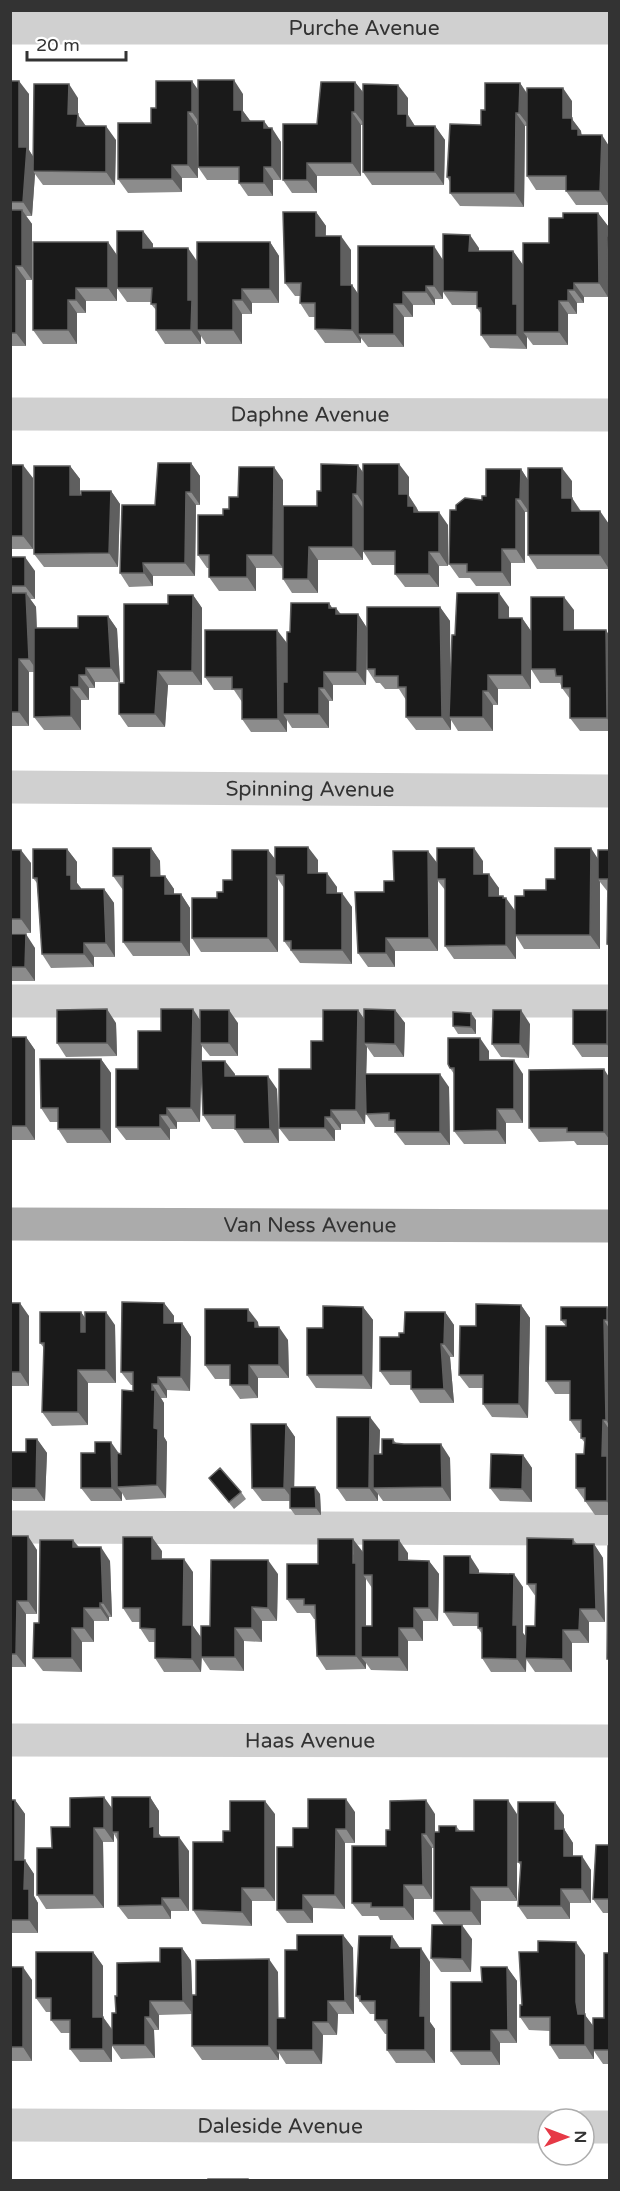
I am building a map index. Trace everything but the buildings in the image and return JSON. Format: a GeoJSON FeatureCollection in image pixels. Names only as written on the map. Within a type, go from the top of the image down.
{"type":"FeatureCollection","features":[{"type":"Feature","properties":{"kind":"main road","name":"Van Ness Avenue"},"geometry":{"type":"LineString","coordinates":[[10,1224],[609,1226]]}},
{"type":"Feature","properties":{"kind":"street","name":"Purche Avenue"},"geometry":{"type":"LineString","coordinates":[[10,28],[609,28]]}},
{"type":"Feature","properties":{"kind":"street","name":"Daphne Avenue"},"geometry":{"type":"LineString","coordinates":[[10,414],[609,415]]}},
{"type":"Feature","properties":{"kind":"street","name":"Spinning Avenue"},"geometry":{"type":"LineString","coordinates":[[10,787],[609,791]]}},
{"type":"Feature","properties":{"kind":"street"},"geometry":{"type":"LineString","coordinates":[[10,1001],[609,1001]]}},
{"type":"Feature","properties":{"kind":"street"},"geometry":{"type":"LineString","coordinates":[[10,1527],[609,1529]]}},
{"type":"Feature","properties":{"kind":"street","name":"Haas Avenue"},"geometry":{"type":"LineString","coordinates":[[10,1740],[609,1741]]}},
{"type":"Feature","properties":{"kind":"street","name":"Daleside Avenue"},"geometry":{"type":"LineString","coordinates":[[10,2125],[536,2127]]}}]}
